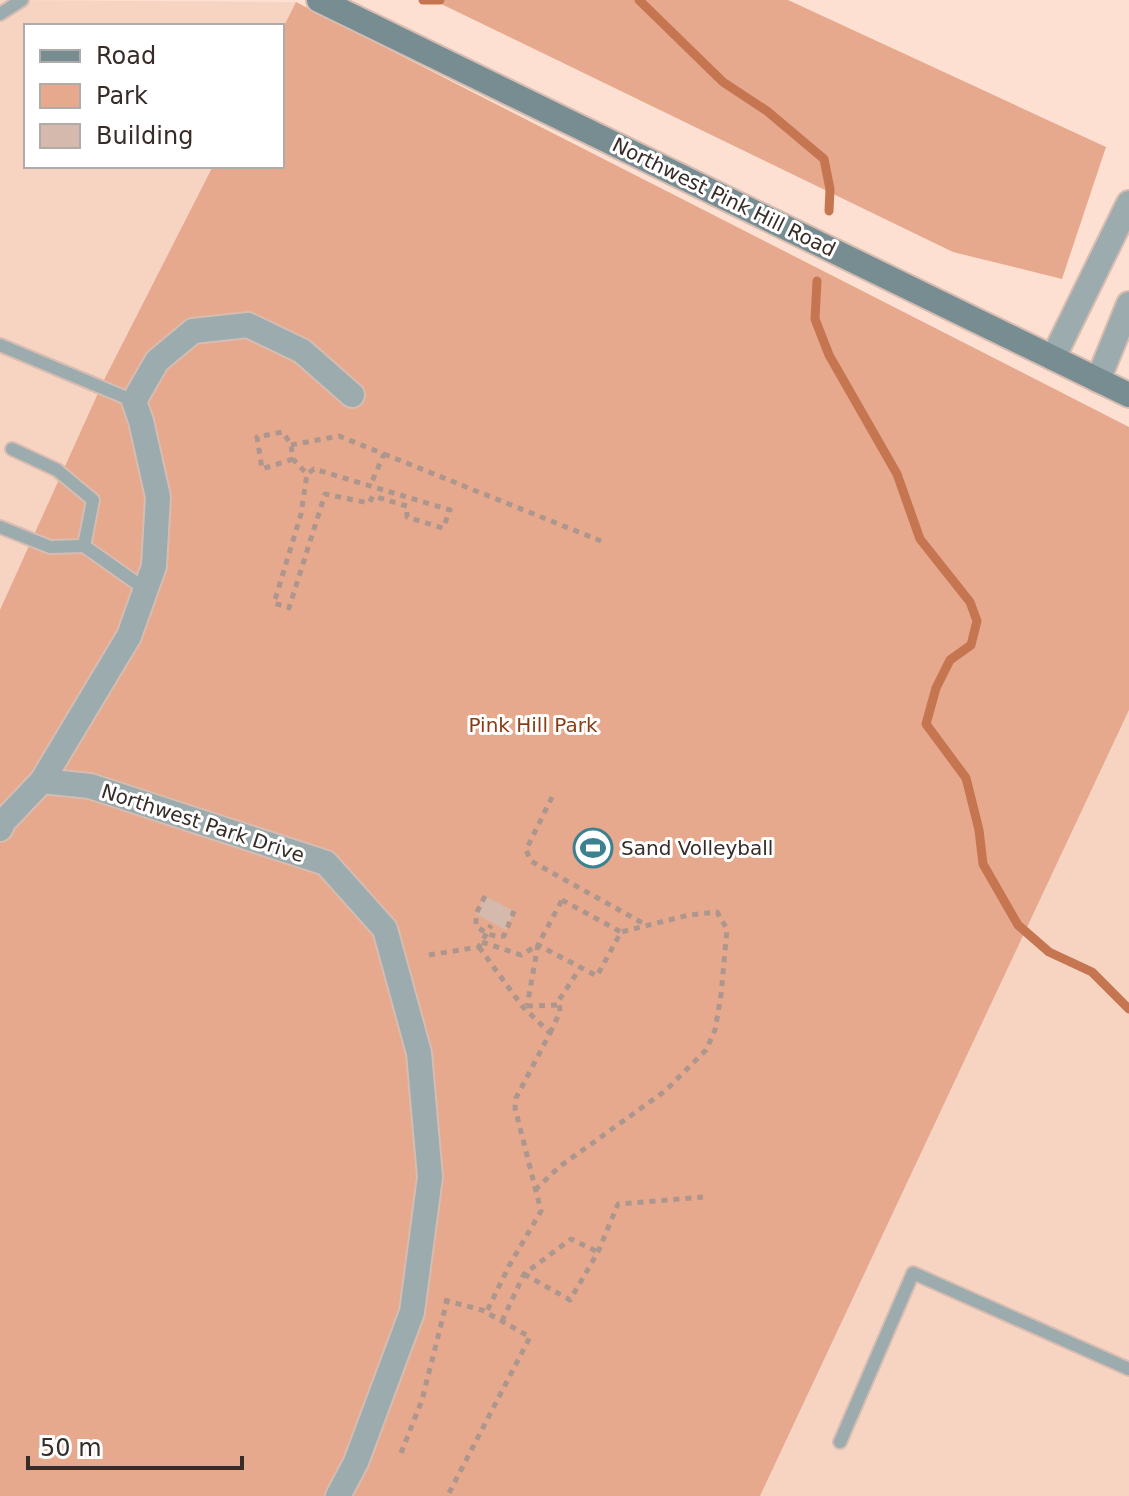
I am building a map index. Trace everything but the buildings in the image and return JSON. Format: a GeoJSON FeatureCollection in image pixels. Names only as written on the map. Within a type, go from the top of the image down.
{"type":"FeatureCollection","features":[{"type":"Feature","properties":{"kind":"main road","name":"Northwest Pink Hill Road"},"geometry":{"type":"LineString","coordinates":[[319,0],[1129,395]]}},
{"type":"Feature","properties":{"kind":"street"},"geometry":{"type":"LineString","coordinates":[[1053,358],[1129,203]]}},
{"type":"Feature","properties":{"kind":"street"},"geometry":{"type":"LineString","coordinates":[[1098,380],[1129,304]]}},
{"type":"Feature","properties":{"kind":"street"},"geometry":{"type":"LineString","coordinates":[[0,829],[42,781],[129,636],[154,566],[158,497],[134,401],[157,361],[193,331],[248,325],[302,351],[352,395]]}},
{"type":"Feature","properties":{"kind":"street","name":"Northwest Park Drive"},"geometry":{"type":"LineString","coordinates":[[42,781],[90,786],[326,863],[385,929],[419,1053],[430,1177],[412,1312],[356,1462],[338,1496]]}},
{"type":"Feature","properties":{"kind":"lane"},"geometry":{"type":"LineString","coordinates":[[0,14],[22,0]]}},
{"type":"Feature","properties":{"kind":"lane"},"geometry":{"type":"LineString","coordinates":[[0,345],[134,401]]}},
{"type":"Feature","properties":{"kind":"lane"},"geometry":{"type":"LineString","coordinates":[[12,449],[57,470],[93,500],[84,546]]}},
{"type":"Feature","properties":{"kind":"lane"},"geometry":{"type":"LineString","coordinates":[[0,527],[50,547],[84,546],[145,589]]}},
{"type":"Feature","properties":{"kind":"lane"},"geometry":{"type":"LineString","coordinates":[[840,1442],[913,1273],[1129,1369]]}},
{"type":"Feature","properties":{"kind":"path"},"geometry":{"type":"LineString","coordinates":[[293,459],[262,469],[257,437],[283,432],[291,445],[293,459],[307,474]]}},
{"type":"Feature","properties":{"kind":"path"},"geometry":{"type":"LineString","coordinates":[[291,445],[339,436],[601,541]]}},
{"type":"Feature","properties":{"kind":"path"},"geometry":{"type":"LineString","coordinates":[[370,486],[384,454]]}},
{"type":"Feature","properties":{"kind":"path"},"geometry":{"type":"LineString","coordinates":[[314,469],[450,510],[443,528],[407,517],[407,506],[373,496],[369,503],[325,494],[289,608],[274,603],[301,514],[307,474],[314,469]]}},
{"type":"Feature","properties":{"kind":"path"},"geometry":{"type":"LineString","coordinates":[[552,797],[526,850],[531,861],[649,927]]}},
{"type":"Feature","properties":{"kind":"path"},"geometry":{"type":"LineString","coordinates":[[485,896],[475,919],[476,926],[493,937],[504,936],[514,911]]}},
{"type":"Feature","properties":{"kind":"path"},"geometry":{"type":"LineString","coordinates":[[525,1006],[538,945],[562,900],[621,932],[689,915],[717,912],[727,929],[715,1030],[706,1050],[665,1091],[559,1167],[535,1190]]}},
{"type":"Feature","properties":{"kind":"path"},"geometry":{"type":"LineString","coordinates":[[480,944],[491,925]]}},
{"type":"Feature","properties":{"kind":"path"},"geometry":{"type":"LineString","coordinates":[[538,945],[597,976],[621,932]]}},
{"type":"Feature","properties":{"kind":"path"},"geometry":{"type":"LineString","coordinates":[[480,944],[525,1006],[550,1033]]}},
{"type":"Feature","properties":{"kind":"path"},"geometry":{"type":"LineString","coordinates":[[429,955],[480,944],[521,955],[538,945]]}},
{"type":"Feature","properties":{"kind":"path"},"geometry":{"type":"LineString","coordinates":[[486,1313],[541,1211],[515,1108],[516,1098],[560,1012],[559,1000],[581,967]]}},
{"type":"Feature","properties":{"kind":"path"},"geometry":{"type":"LineString","coordinates":[[525,1006],[560,1005]]}},
{"type":"Feature","properties":{"kind":"path"},"geometry":{"type":"LineString","coordinates":[[524,1274],[570,1300],[598,1252],[618,1204],[703,1197]]}},
{"type":"Feature","properties":{"kind":"path"},"geometry":{"type":"LineString","coordinates":[[502,1321],[524,1274],[571,1239],[598,1252]]}},
{"type":"Feature","properties":{"kind":"path"},"geometry":{"type":"LineString","coordinates":[[401,1453],[422,1400],[445,1300],[486,1313],[530,1337],[449,1493]]}},
{"type":"Feature","properties":{"kind":"shaded area"},"geometry":{"type":"Polygon","coordinates":[[[0,0],[296,2],[284,27],[284,24],[24,24],[24,168],[217,168],[0,620],[0,0]]]}},
{"type":"Feature","properties":{"kind":"shaded area"},"geometry":{"type":"Polygon","coordinates":[[[1129,710],[1129,1496],[760,1496],[1129,710]]]}},
{"type":"Feature","properties":{"kind":"green space"},"geometry":{"type":"Polygon","coordinates":[[[433,0],[788,0],[1106,147],[1062,279],[953,252],[433,0]]]}},
{"type":"Feature","properties":{"kind":"green space","name":"Pink Hill Park"},"geometry":{"type":"Polygon","coordinates":[[[296,2],[1129,427],[1129,710],[760,1496],[0,1496],[0,610],[104,380],[212,168],[284,168],[284,26],[296,2]]]}},
{"type":"Feature","properties":{"kind":"waterway"},"geometry":{"type":"LineString","coordinates":[[423,0],[440,0]]}},
{"type":"Feature","properties":{"kind":"waterway"},"geometry":{"type":"LineString","coordinates":[[639,0],[723,82],[767,111],[824,159],[830,189],[829,211]]}},
{"type":"Feature","properties":{"kind":"waterway"},"geometry":{"type":"LineString","coordinates":[[817,281],[815,319],[829,355],[897,474],[920,539],[970,602],[977,621],[971,645],[950,660],[936,688],[926,724],[966,778],[979,830],[983,864],[1018,925],[1049,952],[1092,972],[1129,1009]]}},
{"type":"Feature","properties":{"kind":"place","name":"Sand Volleyball"},"geometry":{"type":"Point","coordinates":[593,848]}}]}
